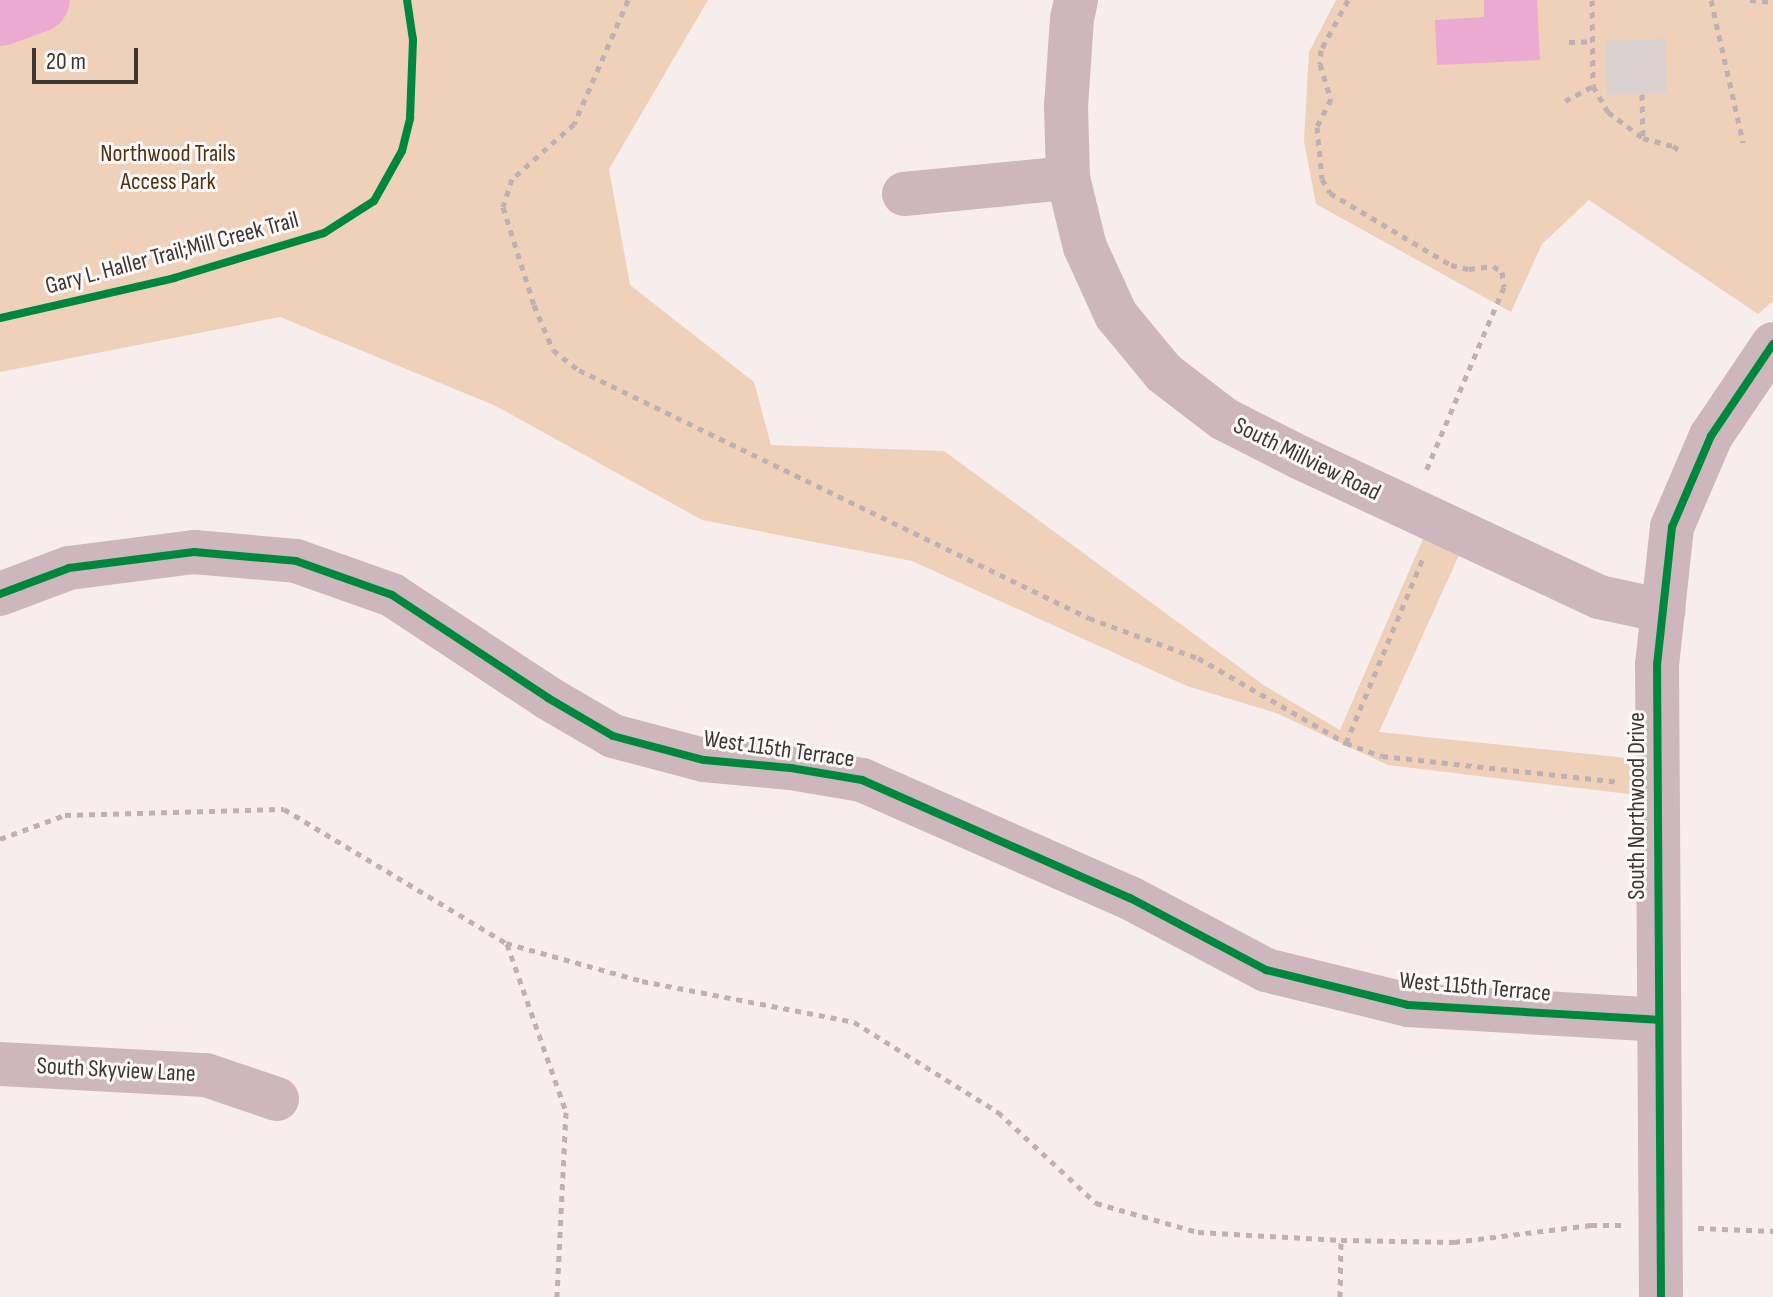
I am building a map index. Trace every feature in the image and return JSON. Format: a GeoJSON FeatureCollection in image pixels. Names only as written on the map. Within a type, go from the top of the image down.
{"type":"FeatureCollection","features":[{"type":"Feature","properties":{"kind":"street","name":"South Millview Road"},"geometry":{"type":"LineString","coordinates":[[1076,0],[1066,106],[1068,178],[1085,247],[1116,315],[1164,373],[1224,419],[1427,517],[1599,597],[1663,611]]}},
{"type":"Feature","properties":{"kind":"street"},"geometry":{"type":"LineString","coordinates":[[904,194],[1068,178]]}},
{"type":"Feature","properties":{"kind":"street","name":"South Northwood Drive"},"geometry":{"type":"LineString","coordinates":[[1661,1297],[1657,665],[1672,527],[1711,436],[1773,344]]}},
{"type":"Feature","properties":{"kind":"street","name":"West 115th Terrace"},"geometry":{"type":"LineString","coordinates":[[0,594],[69,568],[194,552],[296,561],[392,595],[548,698],[613,736],[704,760],[791,768],[862,780],[1130,898],[1266,970],[1408,1005],[1658,1020]]}},
{"type":"Feature","properties":{"kind":"street","name":"South Skyview Lane"},"geometry":{"type":"LineString","coordinates":[[0,1064],[206,1075],[277,1099]]}},
{"type":"Feature","properties":{"kind":"path"},"geometry":{"type":"LineString","coordinates":[[628,0],[574,124],[512,179],[503,207],[534,305],[553,350],[579,370],[1089,618],[1198,658],[1346,743],[1382,756],[1570,774],[1657,788]]}},
{"type":"Feature","properties":{"kind":"path"},"geometry":{"type":"LineString","coordinates":[[1346,743],[1417,568],[1431,543],[1421,486],[1504,287],[1502,272],[1493,266],[1469,269],[1451,265],[1330,193],[1322,179],[1317,127],[1331,99],[1320,64],[1321,50],[1348,0]]}},
{"type":"Feature","properties":{"kind":"path"},"geometry":{"type":"LineString","coordinates":[[1592,0],[1593,86],[1608,112],[1643,138],[1683,153]]}},
{"type":"Feature","properties":{"kind":"path"},"geometry":{"type":"LineString","coordinates":[[1711,0],[1743,142]]}},
{"type":"Feature","properties":{"kind":"path"},"geometry":{"type":"LineString","coordinates":[[1750,0],[1773,2]]}},
{"type":"Feature","properties":{"kind":"path"},"geometry":{"type":"LineString","coordinates":[[1569,42],[1593,41]]}},
{"type":"Feature","properties":{"kind":"path"},"geometry":{"type":"LineString","coordinates":[[1565,101],[1593,86]]}},
{"type":"Feature","properties":{"kind":"path"},"geometry":{"type":"LineString","coordinates":[[1642,94],[1643,138]]}},
{"type":"Feature","properties":{"kind":"path"},"geometry":{"type":"LineString","coordinates":[[0,839],[65,815],[284,809],[506,943],[642,981],[854,1022],[998,1112],[1096,1203],[1198,1232],[1341,1240],[1454,1242],[1591,1225],[1773,1231]]}},
{"type":"Feature","properties":{"kind":"path"},"geometry":{"type":"LineString","coordinates":[[506,943],[566,1112],[557,1297]]}},
{"type":"Feature","properties":{"kind":"path"},"geometry":{"type":"LineString","coordinates":[[1340,1297],[1341,1240]]}},
{"type":"Feature","properties":{"kind":"green space","name":"Northwood Trails Access Park"},"geometry":{"type":"Polygon","coordinates":[[[0,0],[708,0],[609,169],[630,285],[754,382],[771,445],[944,451],[1265,686],[1340,730],[1423,539],[1459,555],[1379,732],[1637,759],[1637,795],[1388,765],[1276,713],[1187,686],[912,561],[702,520],[496,406],[280,317],[0,372],[0,0]]]}},
{"type":"Feature","properties":{"kind":"green space"},"geometry":{"type":"Polygon","coordinates":[[[1336,0],[1773,0],[1773,301],[1758,314],[1589,200],[1542,244],[1511,312],[1316,204],[1304,141],[1309,52],[1336,0]]]}},
{"type":"Feature","properties":{"kind":"shaded area"},"geometry":{"type":"Polygon","coordinates":[[[1484,0],[1537,0],[1540,60],[1437,65],[1435,20],[1484,17],[1484,0]]]}},
{"type":"Feature","properties":{"kind":"building"},"geometry":{"type":"Polygon","coordinates":[[[1665,39],[1667,93],[1607,95],[1605,41],[1665,39]]]}},
{"type":"Feature","properties":{"kind":"waterway"},"geometry":{"type":"LineString","coordinates":[[0,14],[38,0]]}},
{"type":"Feature","properties":{"kind":"cycle path","name":"Gary L. Haller Trail;Mill Creek Trail"},"geometry":{"type":"LineString","coordinates":[[0,318],[174,278],[324,233],[374,201],[402,151],[410,118],[413,40],[407,0]]}},
{"type":"Feature","properties":{"kind":"cycle path"},"geometry":{"type":"LineString","coordinates":[[1661,1297],[1657,665],[1672,527],[1711,436],[1773,344]]}},
{"type":"Feature","properties":{"kind":"cycle path"},"geometry":{"type":"LineString","coordinates":[[0,594],[69,568],[194,552],[296,561],[392,595],[548,698],[613,736],[704,760],[791,768],[862,780],[1130,898],[1266,970],[1408,1005],[1658,1020]]}}]}
